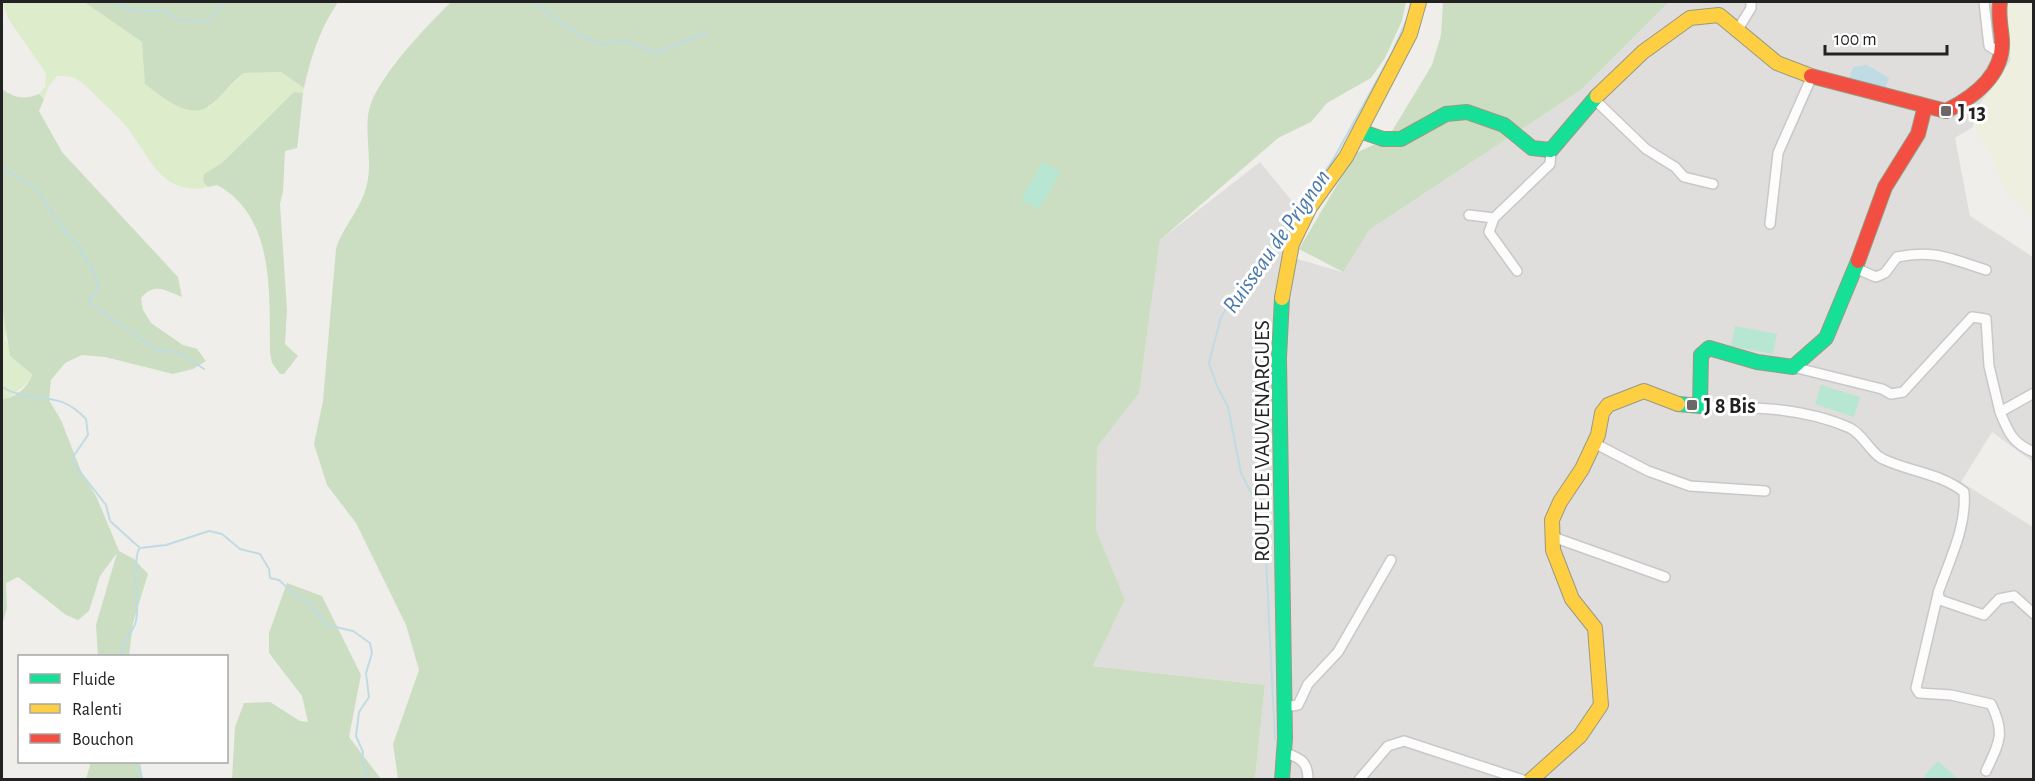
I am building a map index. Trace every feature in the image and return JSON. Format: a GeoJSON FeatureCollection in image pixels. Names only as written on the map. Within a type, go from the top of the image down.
{"type":"FeatureCollection","features":[{"type":"Feature","properties":{"kind":"street","name":"ROUTE DE VAUVENARGUES"},"geometry":{"type":"LineString","coordinates":[[1284,776],[1280,369],[1283,286],[1292,244],[1300,225],[1346,157],[1410,34],[1419,2]]}},
{"type":"Feature","properties":{"kind":"street"},"geometry":{"type":"LineString","coordinates":[[1738,29],[1751,8],[1751,2]]}},
{"type":"Feature","properties":{"kind":"street"},"geometry":{"type":"LineString","coordinates":[[1984,2],[1989,46],[2001,53]]}},
{"type":"Feature","properties":{"kind":"street"},"geometry":{"type":"LineString","coordinates":[[1517,271],[1489,232],[1494,218],[1550,164],[1551,150],[1594,99],[1643,52],[1690,18],[1719,15],[1777,63],[1792,71],[1946,111],[1975,96],[1986,83],[2001,53],[2000,2]]}},
{"type":"Feature","properties":{"kind":"street"},"geometry":{"type":"LineString","coordinates":[[1770,224],[1778,153],[1812,76]]}},
{"type":"Feature","properties":{"kind":"street"},"geometry":{"type":"LineString","coordinates":[[1594,99],[1646,149],[1675,167],[1684,177],[1713,184]]}},
{"type":"Feature","properties":{"kind":"street"},"geometry":{"type":"LineString","coordinates":[[1793,367],[1826,338],[1843,301],[1885,187],[1918,134],[1925,106]]}},
{"type":"Feature","properties":{"kind":"street"},"geometry":{"type":"LineString","coordinates":[[1360,130],[1391,140],[1405,138],[1444,114],[1464,111],[1492,119],[1512,130],[1532,150],[1541,152],[1551,150]]}},
{"type":"Feature","properties":{"kind":"street"},"geometry":{"type":"LineString","coordinates":[[1469,215],[1494,218]]}},
{"type":"Feature","properties":{"kind":"street"},"geometry":{"type":"LineString","coordinates":[[1855,268],[1876,276],[1886,273],[1897,257],[1918,252],[1935,253],[1986,270]]}},
{"type":"Feature","properties":{"kind":"street"},"geometry":{"type":"LineString","coordinates":[[1700,406],[1701,355],[1709,348],[1721,348],[1743,359],[1793,367],[1882,389],[1891,394],[1903,392],[1972,317],[1986,319],[1989,366],[2000,412],[2009,434],[2018,446],[2034,452]]}},
{"type":"Feature","properties":{"kind":"street"},"geometry":{"type":"LineString","coordinates":[[1531,780],[1584,733],[1598,716],[1601,705],[1595,628],[1572,600],[1553,550],[1552,520],[1582,469],[1594,443],[1602,413],[1608,405],[1644,392],[1674,404],[1777,409],[1851,429],[1868,442],[1879,458],[1950,481],[1964,492],[1965,508],[1961,528],[1938,594],[1916,687],[1919,693],[1927,695],[1951,695],[1991,704],[2000,722],[2001,738],[1986,771]]}},
{"type":"Feature","properties":{"kind":"street"},"geometry":{"type":"LineString","coordinates":[[2000,412],[2034,393]]}},
{"type":"Feature","properties":{"kind":"street"},"geometry":{"type":"LineString","coordinates":[[1594,443],[1648,471],[1690,486],[1765,491]]}},
{"type":"Feature","properties":{"kind":"street"},"geometry":{"type":"LineString","coordinates":[[1553,537],[1665,577]]}},
{"type":"Feature","properties":{"kind":"street"},"geometry":{"type":"LineString","coordinates":[[1284,707],[1298,705],[1308,684],[1338,652],[1391,560]]}},
{"type":"Feature","properties":{"kind":"street"},"geometry":{"type":"LineString","coordinates":[[1938,594],[1940,600],[1950,605],[1984,615],[1999,599],[2014,596],[2034,614]]}},
{"type":"Feature","properties":{"kind":"street"},"geometry":{"type":"LineString","coordinates":[[1359,780],[1388,746],[1404,741],[1523,780]]}},
{"type":"Feature","properties":{"kind":"street"},"geometry":{"type":"LineString","coordinates":[[1285,753],[1300,757],[1308,768],[1308,780]]}},
{"type":"Feature","properties":{"kind":"shaded area"},"geometry":{"type":"Polygon","coordinates":[[[1669,2],[2006,2],[2004,8],[2011,60],[1973,127],[1955,138],[1970,216],[2033,257],[2033,462],[1992,432],[1961,482],[2033,527],[2033,779],[1255,779],[1265,685],[1093,666],[1125,600],[1095,530],[1097,447],[1139,392],[1160,240],[1260,162],[1301,212],[1284,255],[1342,272],[1369,230],[1581,90],[1669,2]]]}},
{"type":"Feature","properties":{"kind":"green space"},"geometry":{"type":"Polygon","coordinates":[[[2,2],[84,2],[142,42],[144,60],[208,108],[244,73],[281,72],[304,88],[303,93],[294,92],[222,163],[204,174],[203,181],[208,187],[192,189],[179,186],[158,171],[123,122],[75,78],[57,76],[48,87],[44,99],[39,94],[45,87],[46,73],[9,20],[2,2]]]}},
{"type":"Feature","properties":{"kind":"green space"},"geometry":{"type":"Polygon","coordinates":[[[84,2],[338,2],[317,43],[304,88],[281,72],[244,73],[209,106],[201,110],[193,110],[175,105],[145,84],[142,42],[84,2]]]}},
{"type":"Feature","properties":{"kind":"green space"},"geometry":{"type":"Polygon","coordinates":[[[451,2],[1406,2],[1402,21],[1385,58],[1371,78],[1327,103],[1311,122],[1278,138],[1160,240],[1139,393],[1097,447],[1096,530],[1125,600],[1093,666],[1265,685],[1255,779],[398,779],[393,744],[419,670],[406,625],[356,523],[327,485],[314,444],[323,401],[336,249],[365,193],[369,174],[367,125],[370,106],[394,65],[451,2]]]}},
{"type":"Feature","properties":{"kind":"green space"},"geometry":{"type":"Polygon","coordinates":[[[1443,2],[1669,2],[1581,90],[1369,230],[1343,272],[1299,249],[1356,153],[1373,145],[1383,146],[1432,65],[1441,35],[1443,2]]]}},
{"type":"Feature","properties":{"kind":"green space"},"geometry":{"type":"Polygon","coordinates":[[[2006,2],[2033,2],[2033,216],[2004,188],[1991,153],[1973,127],[1974,112],[2011,60],[2004,8],[2006,2]]]}},
{"type":"Feature","properties":{"kind":"green space"},"geometry":{"type":"Polygon","coordinates":[[[2,89],[15,96],[29,97],[39,94],[44,99],[39,111],[62,152],[178,277],[182,297],[160,289],[150,290],[141,298],[143,310],[151,323],[183,345],[197,349],[206,361],[193,369],[173,374],[105,357],[82,355],[65,363],[51,380],[49,400],[61,420],[81,471],[97,498],[119,551],[134,559],[148,574],[133,623],[129,655],[98,655],[96,625],[117,553],[100,576],[89,611],[78,620],[66,615],[18,577],[6,583],[7,608],[2,626],[2,399],[21,391],[31,379],[32,374],[10,356],[2,306],[2,89]]]}},
{"type":"Feature","properties":{"kind":"green space"},"geometry":{"type":"Polygon","coordinates":[[[294,92],[303,93],[298,141],[297,148],[285,151],[283,192],[280,204],[287,310],[285,344],[298,356],[284,374],[280,374],[272,363],[270,353],[268,283],[259,237],[250,217],[236,199],[217,185],[208,187],[203,181],[204,174],[222,163],[294,92]]]}},
{"type":"Feature","properties":{"kind":"green space"},"geometry":{"type":"Polygon","coordinates":[[[1043,162],[1061,172],[1039,209],[1021,199],[1043,162]]]}},
{"type":"Feature","properties":{"kind":"green space"},"geometry":{"type":"Polygon","coordinates":[[[2,306],[7,327],[5,340],[32,374],[30,381],[7,399],[2,399],[2,306]]]}},
{"type":"Feature","properties":{"kind":"green space"},"geometry":{"type":"Polygon","coordinates":[[[1735,326],[1777,334],[1773,354],[1731,346],[1735,326]]]}},
{"type":"Feature","properties":{"kind":"green space"},"geometry":{"type":"Polygon","coordinates":[[[1821,385],[1860,397],[1854,417],[1815,404],[1821,385]]]}},
{"type":"Feature","properties":{"kind":"green space"},"geometry":{"type":"Polygon","coordinates":[[[287,583],[322,596],[361,675],[349,737],[381,779],[232,779],[235,727],[244,703],[270,702],[300,721],[308,722],[302,696],[269,653],[269,633],[287,583]]]}},
{"type":"Feature","properties":{"kind":"green space"},"geometry":{"type":"Polygon","coordinates":[[[1938,761],[1958,779],[1927,779],[1924,776],[1938,761]]]}},
{"type":"Feature","properties":{"kind":"green space"},"geometry":{"type":"Polygon","coordinates":[[[91,763],[140,763],[143,779],[86,779],[91,763]]]}},
{"type":"Feature","properties":{"kind":"water"},"geometry":{"type":"Polygon","coordinates":[[[1867,65],[1889,78],[1884,91],[1848,82],[1853,67],[1867,65]]]}},
{"type":"Feature","properties":{"kind":"waterway"},"geometry":{"type":"LineString","coordinates":[[114,2],[134,11],[165,11],[177,20],[209,21],[223,2]]}},
{"type":"Feature","properties":{"kind":"waterway"},"geometry":{"type":"LineString","coordinates":[[533,2],[582,37],[601,44],[625,41],[656,53],[706,33]]}},
{"type":"Feature","properties":{"kind":"waterway","name":"Ruisseau de Prignon"},"geometry":{"type":"LineString","coordinates":[[1409,14],[1411,2]]}},
{"type":"Feature","properties":{"kind":"waterway","name":"Ruisseau de Prignon"},"geometry":{"type":"LineString","coordinates":[[1275,740],[1264,518],[1241,473],[1228,407],[1209,363],[1221,317],[1262,252],[1289,227],[1334,158],[1392,53],[1407,19]]}},
{"type":"Feature","properties":{"kind":"waterway"},"geometry":{"type":"LineString","coordinates":[[2,168],[36,188],[61,226],[77,244],[92,268],[98,283],[97,290],[89,299],[92,305],[159,351],[179,352],[204,369]]}},
{"type":"Feature","properties":{"kind":"waterway"},"geometry":{"type":"LineString","coordinates":[[2,387],[24,396],[65,403],[86,419],[88,435],[73,457],[74,464],[106,505],[110,521],[140,548],[166,545],[209,531],[222,534],[240,549],[260,554],[269,569],[270,578],[279,580],[296,596],[309,603],[327,625],[353,631],[370,643],[372,653],[366,673],[369,697],[359,712],[356,736],[363,752],[362,760],[369,780]]}},
{"type":"Feature","properties":{"kind":"waterway"},"geometry":{"type":"LineString","coordinates":[[121,655],[123,645],[136,621],[136,562],[139,549]]}},
{"type":"Feature","properties":{"kind":"waterway"},"geometry":{"type":"LineString","coordinates":[[136,763],[143,780]]}},
{"type":"Feature","properties":{"kind":"traffic: fast"},"geometry":{"type":"LineString","coordinates":[[1360,131],[1383,139],[1401,139],[1446,114],[1467,112],[1504,125],[1532,148],[1551,150],[1597,96]]}},
{"type":"Feature","properties":{"kind":"traffic: fast"},"geometry":{"type":"LineString","coordinates":[[1678,404],[1700,406],[1701,355],[1709,348],[1757,362],[1793,367],[1826,338],[1858,261]]}},
{"type":"Feature","properties":{"kind":"traffic: fast"},"geometry":{"type":"LineString","coordinates":[[1282,298],[1279,358],[1285,738],[1282,780]]}},
{"type":"Feature","properties":{"kind":"traffic: slow"},"geometry":{"type":"LineString","coordinates":[[1282,298],[1292,244],[1310,207],[1346,157],[1410,34],[1419,2]]}},
{"type":"Feature","properties":{"kind":"traffic: slow"},"geometry":{"type":"LineString","coordinates":[[1597,96],[1643,52],[1690,18],[1719,15],[1777,63],[1811,76]]}},
{"type":"Feature","properties":{"kind":"traffic: slow"},"geometry":{"type":"LineString","coordinates":[[1531,780],[1580,736],[1601,705],[1595,628],[1572,599],[1553,550],[1552,520],[1560,502],[1582,469],[1598,435],[1602,413],[1608,405],[1644,391],[1678,404]]}},
{"type":"Feature","properties":{"kind":"traffic: jam"},"geometry":{"type":"LineString","coordinates":[[1811,76],[1946,111],[1977,92],[1993,74],[1998,64],[2002,40],[2000,2]]}},
{"type":"Feature","properties":{"kind":"traffic: jam"},"geometry":{"type":"LineString","coordinates":[[1858,261],[1885,187],[1918,134],[1925,106]]}},
{"type":"Feature","properties":{"kind":"place","name":"J 13"},"geometry":{"type":"Point","coordinates":[1946,111]}},
{"type":"Feature","properties":{"kind":"place","name":"J 8 Bis"},"geometry":{"type":"Point","coordinates":[1692,405]}}]}
